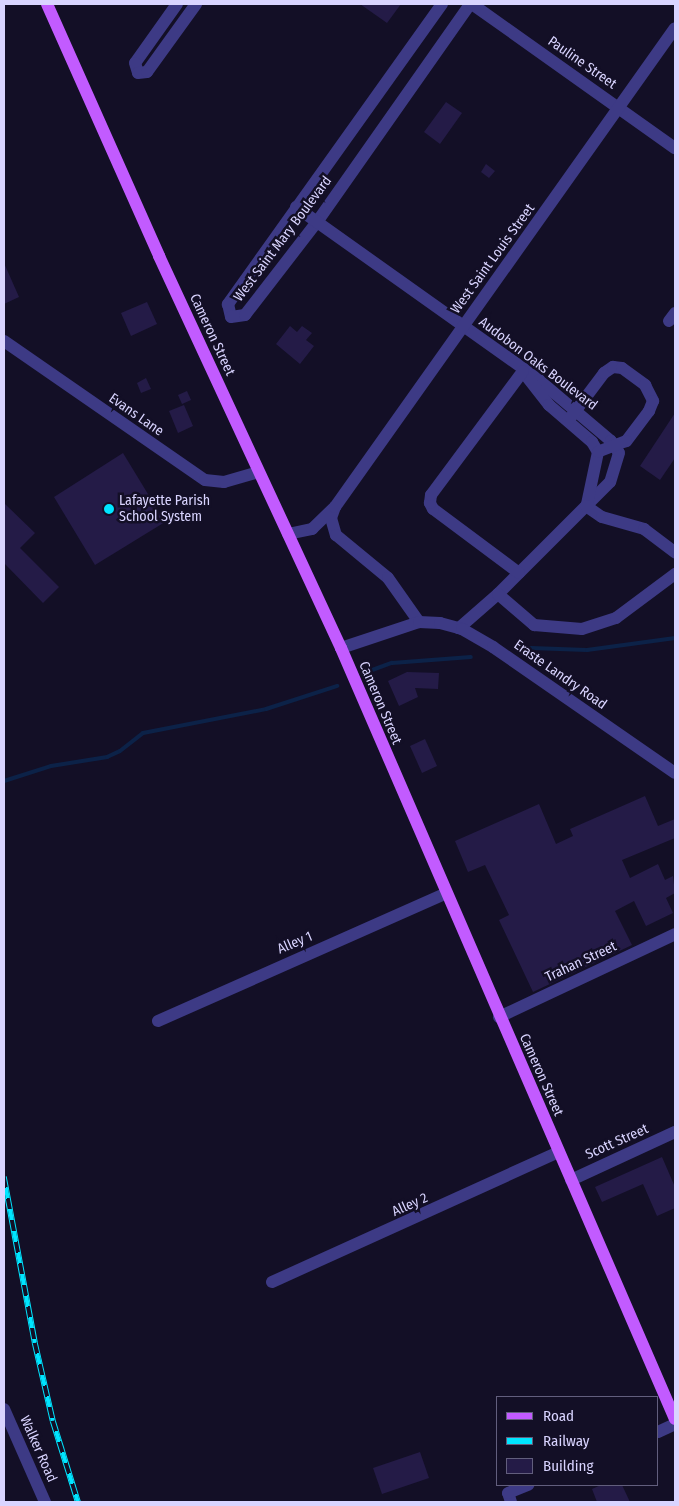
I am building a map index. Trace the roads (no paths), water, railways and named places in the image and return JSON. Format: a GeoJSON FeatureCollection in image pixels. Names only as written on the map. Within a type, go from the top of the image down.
{"type":"FeatureCollection","features":[{"type":"Feature","properties":{"kind":"main road","name":"Cameron Street"},"geometry":{"type":"LineString","coordinates":[[47,4],[340,648],[445,894],[675,1419]]}},
{"type":"Feature","properties":{"kind":"street"},"geometry":{"type":"LineString","coordinates":[[177,4],[135,63],[138,73],[147,72],[196,4]]}},
{"type":"Feature","properties":{"kind":"street","name":"West Saint Mary Boulevard"},"geometry":{"type":"LineString","coordinates":[[442,4],[228,304],[231,317],[245,315],[316,222],[471,4]]}},
{"type":"Feature","properties":{"kind":"street","name":"Pauline Street"},"geometry":{"type":"LineString","coordinates":[[471,4],[675,148]]}},
{"type":"Feature","properties":{"kind":"street","name":"West Saint Louis Street"},"geometry":{"type":"LineString","coordinates":[[335,507],[675,28]]}},
{"type":"Feature","properties":{"kind":"street","name":"Audobon Oaks Boulevard"},"geometry":{"type":"LineString","coordinates":[[296,207],[464,326],[576,410],[615,446]]}},
{"type":"Feature","properties":{"kind":"street","name":"Evans Lane"},"geometry":{"type":"LineString","coordinates":[[4,341],[205,480],[224,482],[259,472]]}},
{"type":"Feature","properties":{"kind":"street"},"geometry":{"type":"LineString","coordinates":[[568,421],[604,373],[613,367],[622,368],[645,385],[653,401],[649,411],[630,437],[615,446],[598,452]]}},
{"type":"Feature","properties":{"kind":"street"},"geometry":{"type":"LineString","coordinates":[[519,573],[433,509],[430,503],[431,496],[522,371],[549,405],[568,421],[598,452]]}},
{"type":"Feature","properties":{"kind":"street"},"geometry":{"type":"LineString","coordinates":[[459,628],[498,594],[586,506],[616,473],[619,460],[615,446]]}},
{"type":"Feature","properties":{"kind":"street"},"geometry":{"type":"LineString","coordinates":[[586,506],[598,452]]}},
{"type":"Feature","properties":{"kind":"street"},"geometry":{"type":"LineString","coordinates":[[586,506],[602,517],[644,529],[675,552]]}},
{"type":"Feature","properties":{"kind":"street"},"geometry":{"type":"LineString","coordinates":[[288,534],[312,530],[335,507]]}},
{"type":"Feature","properties":{"kind":"street"},"geometry":{"type":"LineString","coordinates":[[335,507],[331,518],[336,534],[388,578],[419,622]]}},
{"type":"Feature","properties":{"kind":"street"},"geometry":{"type":"LineString","coordinates":[[498,594],[534,625],[582,629],[616,618],[675,574]]}},
{"type":"Feature","properties":{"kind":"street","name":"Eraste Landry Road"},"geometry":{"type":"LineString","coordinates":[[340,648],[419,622],[459,628],[493,647],[675,773]]}},
{"type":"Feature","properties":{"kind":"street","name":"Alley 1"},"geometry":{"type":"LineString","coordinates":[[158,1021],[445,894]]}},
{"type":"Feature","properties":{"kind":"street","name":"Trahan Street"},"geometry":{"type":"LineString","coordinates":[[499,1017],[675,934]]}},
{"type":"Feature","properties":{"kind":"street","name":"Scott Street"},"geometry":{"type":"LineString","coordinates":[[571,1180],[675,1132]]}},
{"type":"Feature","properties":{"kind":"street","name":"Alley 2"},"geometry":{"type":"LineString","coordinates":[[272,1282],[558,1152]]}},
{"type":"Feature","properties":{"kind":"street","name":"Walker Road"},"geometry":{"type":"LineString","coordinates":[[4,1409],[45,1502]]}},
{"type":"Feature","properties":{"kind":"street"},"geometry":{"type":"LineString","coordinates":[[659,1432],[675,1424]]}},
{"type":"Feature","properties":{"kind":"street"},"geometry":{"type":"LineString","coordinates":[[510,1498],[527,1486]]}},
{"type":"Feature","properties":{"kind":"waterway"},"geometry":{"type":"LineString","coordinates":[[531,648],[587,650],[675,638]]}},
{"type":"Feature","properties":{"kind":"waterway"},"geometry":{"type":"LineString","coordinates":[[364,673],[392,663],[471,657]]}},
{"type":"Feature","properties":{"kind":"waterway"},"geometry":{"type":"LineString","coordinates":[[4,781],[51,766],[107,757],[120,751],[143,733],[266,709],[337,686]]}},
{"type":"Feature","properties":{"kind":"railway"},"geometry":{"type":"LineString","coordinates":[[4,1177],[35,1343],[53,1421],[78,1502]]}},
{"type":"Feature","properties":{"kind":"place","name":"Lafayette Parish School System"},"geometry":{"type":"Point","coordinates":[109,509]}}]}
